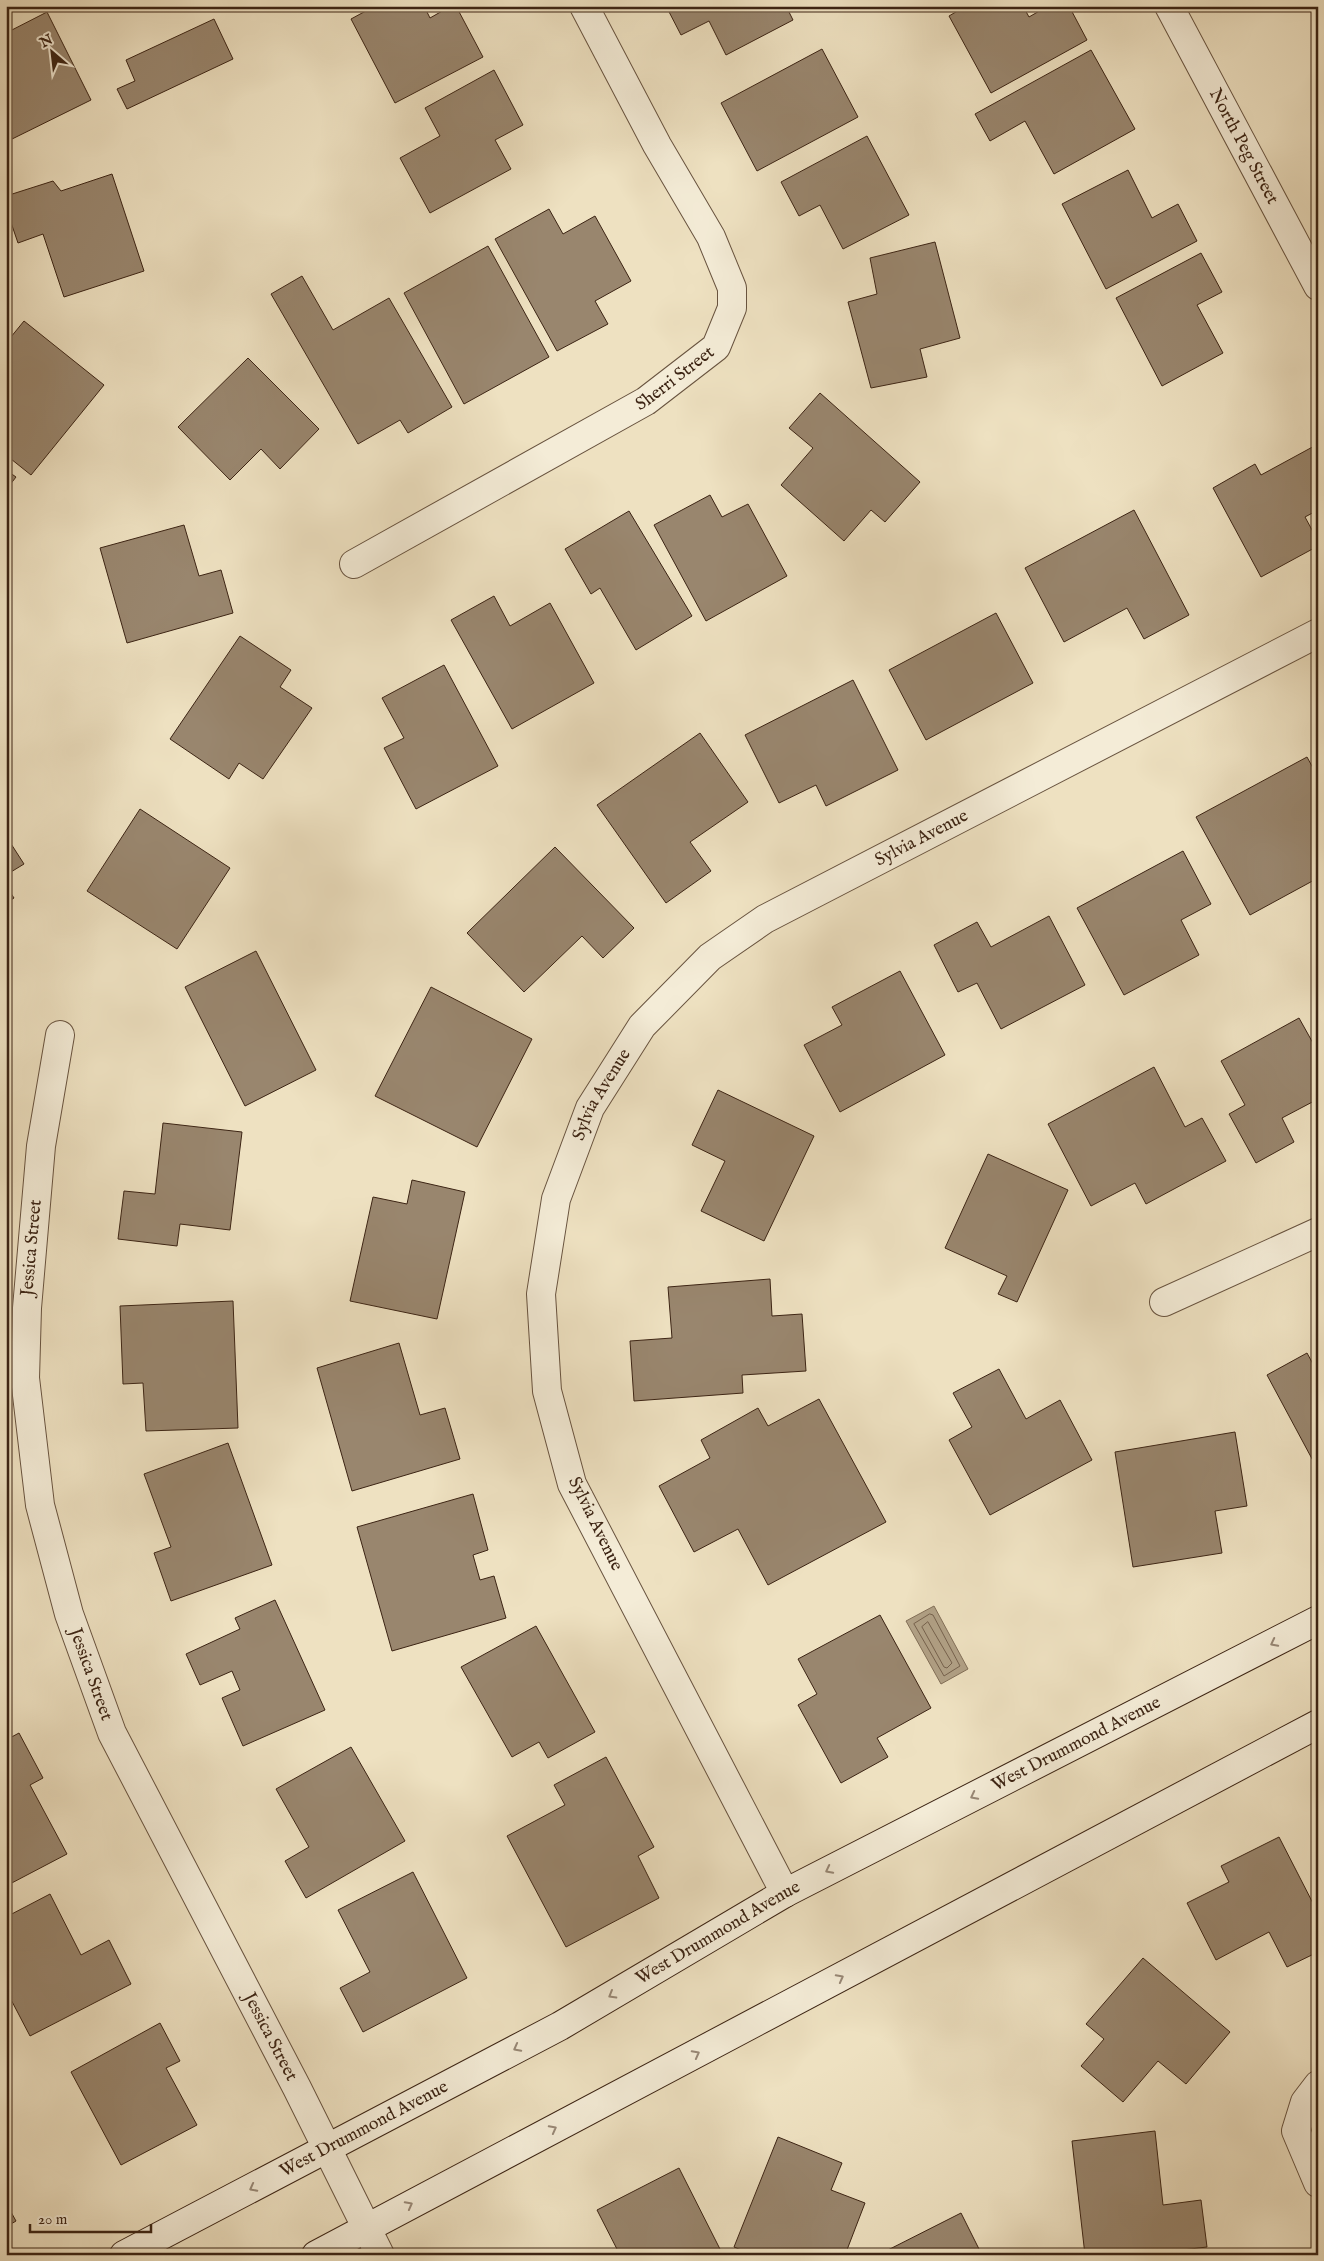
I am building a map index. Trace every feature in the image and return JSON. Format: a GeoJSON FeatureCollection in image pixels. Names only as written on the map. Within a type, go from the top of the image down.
{"type":"FeatureCollection","features":[{"type":"Feature","properties":{"kind":"street","name":"Sherri Street"},"geometry":{"type":"LineString","coordinates":[[354,564],[646,401],[716,347],[732,308],[732,288],[711,238],[658,145],[584,6]]}},
{"type":"Feature","properties":{"kind":"street","name":"North Peg Street"},"geometry":{"type":"LineString","coordinates":[[1169,6],[1318,286]]}},
{"type":"Feature","properties":{"kind":"street","name":"Sylvia Avenue"},"geometry":{"type":"LineString","coordinates":[[785,1893],[572,1484],[547,1391],[541,1294],[556,1199],[590,1108],[642,1026],[710,957],[764,919],[1318,634]]}},
{"type":"Feature","properties":{"kind":"street","name":"Jessica Street"},"geometry":{"type":"LineString","coordinates":[[60,1035],[41,1146],[27,1308],[25,1378],[40,1505],[69,1614],[112,1733],[298,2088],[380,2255]]}},
{"type":"Feature","properties":{"kind":"street"},"geometry":{"type":"LineString","coordinates":[[1164,1302],[1318,1232]]}},
{"type":"Feature","properties":{"kind":"street","name":"West Drummond Avenue"},"geometry":{"type":"LineString","coordinates":[[124,2255],[560,2026],[785,1893],[1318,1620]]}},
{"type":"Feature","properties":{"kind":"street"},"geometry":{"type":"LineString","coordinates":[[316,2255],[1318,1724]]}},
{"type":"Feature","properties":{"kind":"street"},"geometry":{"type":"LineString","coordinates":[[1318,2085],[1305,2102],[1296,2131],[1318,2183]]}},
{"type":"Feature","properties":{"kind":"water"},"geometry":{"type":"Polygon","coordinates":[[[934,1606],[968,1669],[941,1684],[906,1621],[934,1606]]]}},
{"type":"Feature","properties":{"kind":"building"},"geometry":{"type":"Polygon","coordinates":[[[375,6],[424,6],[430,18],[451,6],[456,6],[483,57],[395,103],[351,19],[375,6]]]}},
{"type":"Feature","properties":{"kind":"building"},"geometry":{"type":"Polygon","coordinates":[[[666,6],[786,6],[793,20],[726,55],[709,21],[681,35],[666,6]]]}},
{"type":"Feature","properties":{"kind":"building"},"geometry":{"type":"Polygon","coordinates":[[[966,6],[1023,6],[1029,17],[1048,6],[1069,6],[1087,40],[991,93],[949,16],[966,6]]]}},
{"type":"Feature","properties":{"kind":"building"},"geometry":{"type":"Polygon","coordinates":[[[47,12],[91,100],[6,142],[6,33],[47,12]]]}},
{"type":"Feature","properties":{"kind":"building"},"geometry":{"type":"Polygon","coordinates":[[[214,19],[233,59],[127,109],[117,89],[135,81],[126,60],[214,19]]]}},
{"type":"Feature","properties":{"kind":"building"},"geometry":{"type":"Polygon","coordinates":[[[822,49],[858,117],[757,171],[721,103],[822,49]]]}},
{"type":"Feature","properties":{"kind":"building"},"geometry":{"type":"Polygon","coordinates":[[[1091,50],[1135,129],[1054,174],[1025,121],[990,141],[975,114],[1091,50]]]}},
{"type":"Feature","properties":{"kind":"building"},"geometry":{"type":"Polygon","coordinates":[[[494,70],[523,125],[495,140],[511,169],[430,213],[400,158],[440,136],[425,108],[494,70]]]}},
{"type":"Feature","properties":{"kind":"building"},"geometry":{"type":"Polygon","coordinates":[[[867,136],[909,215],[843,249],[820,205],[799,216],[781,182],[867,136]]]}},
{"type":"Feature","properties":{"kind":"building"},"geometry":{"type":"Polygon","coordinates":[[[1128,170],[1152,218],[1178,204],[1197,241],[1106,289],[1062,204],[1128,170]]]}},
{"type":"Feature","properties":{"kind":"building"},"geometry":{"type":"Polygon","coordinates":[[[112,174],[144,271],[64,297],[43,234],[18,243],[6,208],[6,196],[53,181],[61,191],[112,174]]]}},
{"type":"Feature","properties":{"kind":"building"},"geometry":{"type":"Polygon","coordinates":[[[549,209],[563,234],[595,216],[631,281],[595,301],[608,324],[557,351],[495,239],[549,209]]]}},
{"type":"Feature","properties":{"kind":"building"},"geometry":{"type":"Polygon","coordinates":[[[935,242],[960,338],[920,349],[927,377],[871,388],[848,302],[877,294],[870,258],[935,242]]]}},
{"type":"Feature","properties":{"kind":"building"},"geometry":{"type":"Polygon","coordinates":[[[488,246],[549,357],[464,404],[404,293],[488,246]]]}},
{"type":"Feature","properties":{"kind":"building"},"geometry":{"type":"Polygon","coordinates":[[[1201,253],[1222,292],[1197,305],[1223,353],[1162,386],[1116,298],[1201,253]]]}},
{"type":"Feature","properties":{"kind":"building"},"geometry":{"type":"Polygon","coordinates":[[[302,276],[333,330],[389,298],[452,407],[408,433],[400,420],[358,444],[271,294],[302,276]]]}},
{"type":"Feature","properties":{"kind":"building"},"geometry":{"type":"Polygon","coordinates":[[[24,321],[104,385],[31,475],[6,455],[6,343],[24,321]]]}},
{"type":"Feature","properties":{"kind":"building"},"geometry":{"type":"Polygon","coordinates":[[[248,358],[319,429],[280,469],[261,449],[230,480],[178,427],[248,358]]]}},
{"type":"Feature","properties":{"kind":"building"},"geometry":{"type":"Polygon","coordinates":[[[820,393],[920,482],[885,522],[871,510],[844,541],[781,485],[813,448],[789,428],[820,393]]]}},
{"type":"Feature","properties":{"kind":"building"},"geometry":{"type":"Polygon","coordinates":[[[1318,444],[1318,510],[1305,517],[1318,541],[1318,546],[1261,577],[1213,488],[1255,464],[1261,475],[1318,444]]]}},
{"type":"Feature","properties":{"kind":"building"},"geometry":{"type":"Polygon","coordinates":[[[6,470],[16,477],[6,490],[6,470]]]}},
{"type":"Feature","properties":{"kind":"building"},"geometry":{"type":"Polygon","coordinates":[[[710,495],[722,517],[748,504],[787,576],[706,621],[654,525],[710,495]]]}},
{"type":"Feature","properties":{"kind":"building"},"geometry":{"type":"Polygon","coordinates":[[[1134,510],[1189,615],[1144,639],[1127,608],[1064,642],[1025,568],[1134,510]]]}},
{"type":"Feature","properties":{"kind":"building"},"geometry":{"type":"Polygon","coordinates":[[[629,511],[692,616],[636,650],[600,588],[591,594],[565,549],[629,511]]]}},
{"type":"Feature","properties":{"kind":"building"},"geometry":{"type":"Polygon","coordinates":[[[184,525],[199,576],[221,570],[233,613],[127,643],[100,548],[184,525]]]}},
{"type":"Feature","properties":{"kind":"building"},"geometry":{"type":"Polygon","coordinates":[[[494,596],[510,626],[550,603],[594,683],[512,729],[451,620],[494,596]]]}},
{"type":"Feature","properties":{"kind":"building"},"geometry":{"type":"Polygon","coordinates":[[[996,613],[1033,683],[926,740],[889,670],[996,613]]]}},
{"type":"Feature","properties":{"kind":"building"},"geometry":{"type":"Polygon","coordinates":[[[240,636],[291,670],[280,687],[312,708],[263,779],[239,763],[229,779],[170,739],[240,636]]]}},
{"type":"Feature","properties":{"kind":"building"},"geometry":{"type":"Polygon","coordinates":[[[444,665],[498,766],[416,809],[384,748],[404,738],[382,698],[444,665]]]}},
{"type":"Feature","properties":{"kind":"building"},"geometry":{"type":"Polygon","coordinates":[[[853,680],[898,770],[826,806],[816,785],[779,803],[745,735],[853,680]]]}},
{"type":"Feature","properties":{"kind":"building"},"geometry":{"type":"Polygon","coordinates":[[[700,733],[748,802],[690,842],[711,871],[666,903],[597,805],[700,733]]]}},
{"type":"Feature","properties":{"kind":"building"},"geometry":{"type":"Polygon","coordinates":[[[1307,757],[1318,777],[1318,878],[1250,915],[1196,817],[1307,757]]]}},
{"type":"Feature","properties":{"kind":"building"},"geometry":{"type":"Polygon","coordinates":[[[140,809],[230,868],[177,949],[87,891],[140,809]]]}},
{"type":"Feature","properties":{"kind":"building"},"geometry":{"type":"Polygon","coordinates":[[[6,836],[24,864],[6,875],[6,836]]]}},
{"type":"Feature","properties":{"kind":"building"},"geometry":{"type":"Polygon","coordinates":[[[555,847],[634,928],[603,958],[582,936],[524,992],[467,933],[555,847]]]}},
{"type":"Feature","properties":{"kind":"building"},"geometry":{"type":"Polygon","coordinates":[[[1183,851],[1211,904],[1181,920],[1199,955],[1124,995],[1077,908],[1183,851]]]}},
{"type":"Feature","properties":{"kind":"building"},"geometry":{"type":"Polygon","coordinates":[[[6,886],[14,898],[6,903],[6,886]]]}},
{"type":"Feature","properties":{"kind":"building"},"geometry":{"type":"Polygon","coordinates":[[[1049,916],[1085,985],[1001,1029],[977,983],[958,992],[934,945],[977,922],[991,947],[1049,916]]]}},
{"type":"Feature","properties":{"kind":"building"},"geometry":{"type":"Polygon","coordinates":[[[256,951],[316,1070],[245,1106],[185,987],[256,951]]]}},
{"type":"Feature","properties":{"kind":"building"},"geometry":{"type":"Polygon","coordinates":[[[900,971],[945,1055],[840,1112],[804,1045],[842,1025],[832,1007],[900,971]]]}},
{"type":"Feature","properties":{"kind":"building"},"geometry":{"type":"Polygon","coordinates":[[[431,987],[532,1039],[477,1147],[375,1096],[431,987]]]}},
{"type":"Feature","properties":{"kind":"building"},"geometry":{"type":"Polygon","coordinates":[[[1299,1018],[1318,1052],[1318,1099],[1282,1118],[1294,1142],[1256,1163],[1229,1114],[1245,1105],[1221,1061],[1299,1018]]]}},
{"type":"Feature","properties":{"kind":"building"},"geometry":{"type":"Polygon","coordinates":[[[1154,1067],[1185,1127],[1202,1118],[1226,1161],[1146,1204],[1135,1183],[1091,1206],[1048,1124],[1154,1067]]]}},
{"type":"Feature","properties":{"kind":"building"},"geometry":{"type":"Polygon","coordinates":[[[718,1090],[814,1136],[764,1241],[701,1211],[725,1161],[692,1145],[718,1090]]]}},
{"type":"Feature","properties":{"kind":"building"},"geometry":{"type":"Polygon","coordinates":[[[163,1123],[242,1132],[230,1230],[180,1224],[177,1246],[118,1239],[124,1191],[155,1194],[163,1123]]]}},
{"type":"Feature","properties":{"kind":"building"},"geometry":{"type":"Polygon","coordinates":[[[988,1154],[1068,1190],[1017,1302],[998,1294],[1007,1276],[945,1248],[988,1154]]]}},
{"type":"Feature","properties":{"kind":"building"},"geometry":{"type":"Polygon","coordinates":[[[412,1180],[465,1192],[437,1319],[350,1301],[373,1197],[407,1204],[412,1180]]]}},
{"type":"Feature","properties":{"kind":"building"},"geometry":{"type":"Polygon","coordinates":[[[770,1279],[772,1316],[802,1314],[806,1371],[742,1375],[743,1393],[634,1401],[630,1341],[672,1338],[668,1287],[770,1279]]]}},
{"type":"Feature","properties":{"kind":"building"},"geometry":{"type":"Polygon","coordinates":[[[233,1301],[238,1428],[146,1431],[143,1383],[123,1384],[120,1306],[233,1301]]]}},
{"type":"Feature","properties":{"kind":"building"},"geometry":{"type":"Polygon","coordinates":[[[399,1343],[420,1415],[445,1408],[460,1459],[352,1491],[317,1368],[399,1343]]]}},
{"type":"Feature","properties":{"kind":"building"},"geometry":{"type":"Polygon","coordinates":[[[1307,1353],[1318,1373],[1318,1470],[1267,1375],[1307,1353]]]}},
{"type":"Feature","properties":{"kind":"building"},"geometry":{"type":"Polygon","coordinates":[[[999,1369],[1026,1419],[1060,1400],[1092,1460],[990,1515],[949,1440],[972,1427],[953,1393],[999,1369]]]}},
{"type":"Feature","properties":{"kind":"building"},"geometry":{"type":"Polygon","coordinates":[[[819,1399],[886,1522],[768,1585],[738,1529],[694,1552],[659,1486],[710,1458],[701,1440],[758,1408],[768,1426],[819,1399]]]}},
{"type":"Feature","properties":{"kind":"building"},"geometry":{"type":"Polygon","coordinates":[[[1235,1432],[1247,1506],[1215,1511],[1222,1553],[1133,1567],[1115,1452],[1235,1432]]]}},
{"type":"Feature","properties":{"kind":"building"},"geometry":{"type":"Polygon","coordinates":[[[228,1443],[272,1565],[171,1601],[154,1553],[171,1547],[144,1474],[228,1443]]]}},
{"type":"Feature","properties":{"kind":"building"},"geometry":{"type":"Polygon","coordinates":[[[473,1494],[488,1550],[473,1555],[480,1580],[494,1576],[506,1618],[392,1651],[357,1527],[473,1494]]]}},
{"type":"Feature","properties":{"kind":"building"},"geometry":{"type":"Polygon","coordinates":[[[275,1600],[325,1710],[243,1746],[222,1698],[240,1690],[232,1671],[200,1685],[186,1654],[240,1629],[235,1618],[275,1600]]]}},
{"type":"Feature","properties":{"kind":"building"},"geometry":{"type":"Polygon","coordinates":[[[880,1615],[931,1708],[877,1738],[888,1757],[841,1783],[798,1705],[817,1694],[798,1659],[880,1615]]]}},
{"type":"Feature","properties":{"kind":"building"},"geometry":{"type":"Polygon","coordinates":[[[536,1626],[595,1732],[548,1758],[539,1742],[512,1757],[461,1667],[536,1626]]]}},
{"type":"Feature","properties":{"kind":"building"},"geometry":{"type":"Polygon","coordinates":[[[19,1733],[43,1778],[30,1785],[67,1854],[6,1886],[6,1740],[19,1733]]]}},
{"type":"Feature","properties":{"kind":"building"},"geometry":{"type":"Polygon","coordinates":[[[351,1747],[405,1841],[306,1898],[285,1861],[309,1847],[276,1789],[351,1747]]]}},
{"type":"Feature","properties":{"kind":"building"},"geometry":{"type":"Polygon","coordinates":[[[606,1757],[654,1847],[638,1856],[659,1898],[566,1947],[507,1836],[565,1805],[554,1785],[606,1757]]]}},
{"type":"Feature","properties":{"kind":"building"},"geometry":{"type":"Polygon","coordinates":[[[1279,1837],[1318,1913],[1318,1952],[1287,1967],[1269,1932],[1216,1960],[1187,1903],[1229,1882],[1221,1866],[1279,1837]]]}},
{"type":"Feature","properties":{"kind":"building"},"geometry":{"type":"Polygon","coordinates":[[[413,1872],[467,1978],[363,2032],[340,1988],[370,1972],[338,1910],[413,1872]]]}},
{"type":"Feature","properties":{"kind":"building"},"geometry":{"type":"Polygon","coordinates":[[[50,1894],[81,1955],[109,1940],[131,1984],[30,2036],[6,1990],[6,1917],[50,1894]]]}},
{"type":"Feature","properties":{"kind":"building"},"geometry":{"type":"Polygon","coordinates":[[[1143,1958],[1230,2032],[1186,2084],[1158,2061],[1123,2102],[1081,2066],[1104,2039],[1086,2024],[1143,1958]]]}},
{"type":"Feature","properties":{"kind":"building"},"geometry":{"type":"Polygon","coordinates":[[[160,2023],[180,2061],[166,2068],[197,2125],[121,2165],[71,2072],[160,2023]]]}},
{"type":"Feature","properties":{"kind":"building"},"geometry":{"type":"Polygon","coordinates":[[[1155,2131],[1163,2205],[1201,2200],[1207,2247],[1140,2255],[1085,2255],[1072,2141],[1155,2131]]]}},
{"type":"Feature","properties":{"kind":"building"},"geometry":{"type":"Polygon","coordinates":[[[778,2137],[842,2163],[831,2190],[865,2203],[845,2255],[753,2255],[734,2247],[778,2137]]]}},
{"type":"Feature","properties":{"kind":"building"},"geometry":{"type":"Polygon","coordinates":[[[679,2168],[723,2255],[620,2255],[597,2210],[679,2168]]]}},
{"type":"Feature","properties":{"kind":"building"},"geometry":{"type":"Polygon","coordinates":[[[6,2203],[16,2221],[6,2227],[6,2203]]]}},
{"type":"Feature","properties":{"kind":"building"},"geometry":{"type":"Polygon","coordinates":[[[961,2213],[982,2255],[878,2255],[961,2213]]]}}]}
